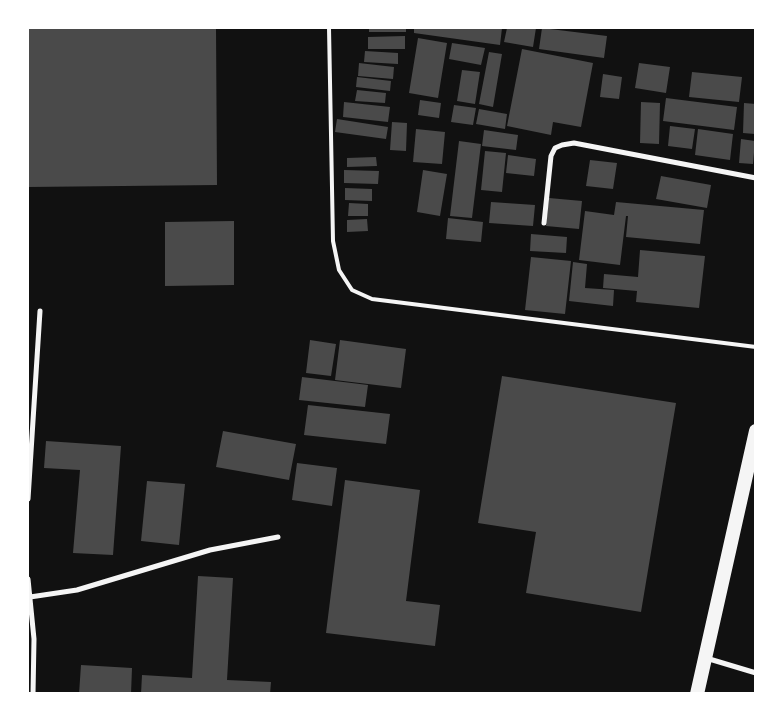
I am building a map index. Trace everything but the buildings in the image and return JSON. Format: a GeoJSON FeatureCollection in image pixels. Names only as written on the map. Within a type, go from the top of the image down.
{"type":"FeatureCollection","features":[{"type":"Feature","properties":{"kind":"highway"},"geometry":{"type":"LineString","coordinates":[[697,694],[756,431]]}},
{"type":"Feature","properties":{"kind":"street"},"geometry":{"type":"LineString","coordinates":[[544,224],[551,156],[555,148],[562,145],[574,143],[756,178]]}},
{"type":"Feature","properties":{"kind":"street"},"geometry":{"type":"LineString","coordinates":[[28,499],[40,311]]}},
{"type":"Feature","properties":{"kind":"street"},"geometry":{"type":"LineString","coordinates":[[30,597],[77,590],[210,550],[278,536]]}},
{"type":"Feature","properties":{"kind":"street"},"geometry":{"type":"LineString","coordinates":[[28,579],[34,639],[33,694]]}},
{"type":"Feature","properties":{"kind":"street"},"geometry":{"type":"LineString","coordinates":[[704,658],[756,672]]}},
{"type":"Feature","properties":{"kind":"lane"},"geometry":{"type":"LineString","coordinates":[[329,28],[333,240],[338,270],[352,290],[372,299],[756,348]]}}]}
